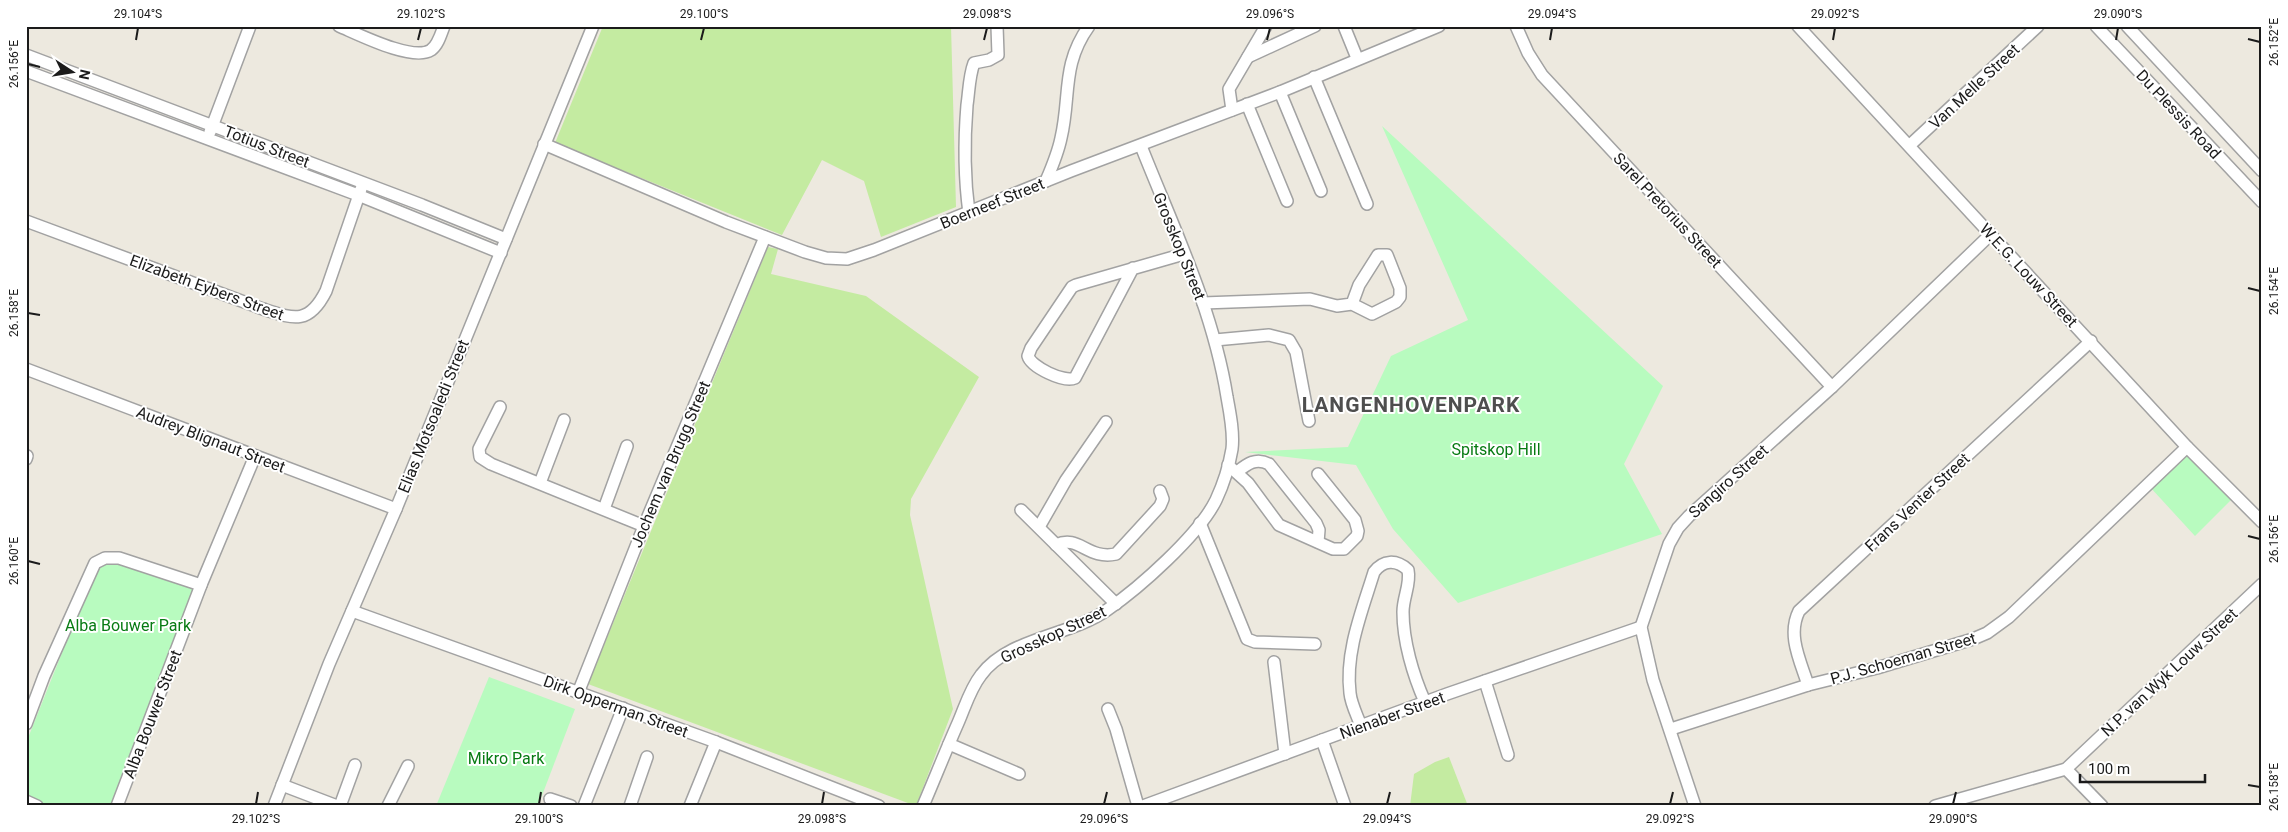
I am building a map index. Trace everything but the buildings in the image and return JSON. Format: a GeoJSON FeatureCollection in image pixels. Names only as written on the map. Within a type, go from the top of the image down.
{"type":"FeatureCollection","features":[{"type":"Feature","properties":{"kind":"street"},"geometry":{"type":"LineString","coordinates":[[208,138],[250,26]]}},
{"type":"Feature","properties":{"kind":"street"},"geometry":{"type":"LineString","coordinates":[[339,26],[403,50],[422,53],[434,46],[444,26]]}},
{"type":"Feature","properties":{"kind":"street","name":"Elias Motsoaledi Street"},"geometry":{"type":"LineString","coordinates":[[274,806],[352,611],[396,509],[593,26]]}},
{"type":"Feature","properties":{"kind":"street"},"geometry":{"type":"LineString","coordinates":[[969,213],[964,156],[970,79],[974,63],[989,60],[998,54],[997,26]]}},
{"type":"Feature","properties":{"kind":"street"},"geometry":{"type":"LineString","coordinates":[[1046,182],[1062,137],[1069,67],[1077,44],[1089,26]]}},
{"type":"Feature","properties":{"kind":"street"},"geometry":{"type":"LineString","coordinates":[[1232,110],[1229,89],[1266,26]]}},
{"type":"Feature","properties":{"kind":"street"},"geometry":{"type":"LineString","coordinates":[[1248,57],[1300,29],[1315,26]]}},
{"type":"Feature","properties":{"kind":"street"},"geometry":{"type":"LineString","coordinates":[[1344,26],[1357,58]]}},
{"type":"Feature","properties":{"kind":"street","name":"Boerneef Street"},"geometry":{"type":"LineString","coordinates":[[544,144],[765,237],[826,258],[847,259],[1280,92],[1357,58],[1438,26]]}},
{"type":"Feature","properties":{"kind":"street","name":"Sarel Pretorius Street"},"geometry":{"type":"LineString","coordinates":[[1516,26],[1534,64],[1542,75],[1832,387]]}},
{"type":"Feature","properties":{"kind":"street","name":"W.E.G. Louw Street"},"geometry":{"type":"LineString","coordinates":[[1798,26],[2187,446],[2262,522]]}},
{"type":"Feature","properties":{"kind":"street","name":"Van Melle Street"},"geometry":{"type":"LineString","coordinates":[[1910,145],[2038,26]]}},
{"type":"Feature","properties":{"kind":"street","name":"Du Plessis Road"},"geometry":{"type":"LineString","coordinates":[[2096,26],[2262,202]]}},
{"type":"Feature","properties":{"kind":"street","name":"Du Plessis Road"},"geometry":{"type":"LineString","coordinates":[[2127,26],[2262,171]]}},
{"type":"Feature","properties":{"kind":"street","name":"Totius Street"},"geometry":{"type":"LineString","coordinates":[[26,55],[213,125],[506,239]]}},
{"type":"Feature","properties":{"kind":"street"},"geometry":{"type":"LineString","coordinates":[[56,82],[62,69]]}},
{"type":"Feature","properties":{"kind":"street","name":"Totius Street"},"geometry":{"type":"LineString","coordinates":[[26,71],[358,195],[501,253]]}},
{"type":"Feature","properties":{"kind":"street"},"geometry":{"type":"LineString","coordinates":[[1314,77],[1367,204]]}},
{"type":"Feature","properties":{"kind":"street"},"geometry":{"type":"LineString","coordinates":[[1280,92],[1321,191]]}},
{"type":"Feature","properties":{"kind":"street"},"geometry":{"type":"LineString","coordinates":[[1247,104],[1287,201]]}},
{"type":"Feature","properties":{"kind":"street","name":"Grosskop Street"},"geometry":{"type":"LineString","coordinates":[[923,806],[973,687],[991,662],[1012,650],[1078,625],[1104,612],[1143,583],[1200,523],[1214,502],[1232,468],[1232,431],[1225,380],[1215,340],[1203,303],[1141,146]]}},
{"type":"Feature","properties":{"kind":"street","name":"Elizabeth Eybers Street"},"geometry":{"type":"LineString","coordinates":[[26,221],[254,306],[294,318],[303,317],[313,312],[319,306],[326,292],[363,183]]}},
{"type":"Feature","properties":{"kind":"street"},"geometry":{"type":"LineString","coordinates":[[481,228],[499,229],[513,222]]}},
{"type":"Feature","properties":{"kind":"street","name":"Sangiro Street"},"geometry":{"type":"LineString","coordinates":[[1641,627],[1662,562],[1678,528],[1832,387],[1991,234]]}},
{"type":"Feature","properties":{"kind":"street","name":"Jochem van Brugg Street"},"geometry":{"type":"LineString","coordinates":[[578,693],[644,526],[765,237]]}},
{"type":"Feature","properties":{"kind":"street"},"geometry":{"type":"LineString","coordinates":[[480,243],[490,254],[494,269]]}},
{"type":"Feature","properties":{"kind":"street"},"geometry":{"type":"LineString","coordinates":[[1132,268],[1075,378],[1069,380],[1061,378],[1032,362],[1028,356],[1031,348],[1072,287],[1132,268],[1184,254]]}},
{"type":"Feature","properties":{"kind":"street"},"geometry":{"type":"LineString","coordinates":[[1203,303],[1310,299],[1338,306],[1352,304],[1372,314],[1399,299],[1400,288],[1387,255],[1378,255],[1359,285],[1352,304]]}},
{"type":"Feature","properties":{"kind":"street"},"geometry":{"type":"LineString","coordinates":[[1215,340],[1269,335],[1290,340],[1296,352],[1310,421]]}},
{"type":"Feature","properties":{"kind":"street","name":"Frans Venter Street"},"geometry":{"type":"LineString","coordinates":[[1808,685],[1793,635],[1799,611],[2091,341]]}},
{"type":"Feature","properties":{"kind":"street","name":"Audrey Blignaut Street"},"geometry":{"type":"LineString","coordinates":[[26,369],[396,509]]}},
{"type":"Feature","properties":{"kind":"street"},"geometry":{"type":"LineString","coordinates":[[500,407],[479,449],[480,457],[491,464],[644,526]]}},
{"type":"Feature","properties":{"kind":"street"},"geometry":{"type":"LineString","coordinates":[[540,483],[564,420]]}},
{"type":"Feature","properties":{"kind":"street"},"geometry":{"type":"LineString","coordinates":[[1039,527],[1066,480],[1106,422]]}},
{"type":"Feature","properties":{"kind":"street"},"geometry":{"type":"LineString","coordinates":[[604,509],[627,446]]}},
{"type":"Feature","properties":{"kind":"street","name":"P.J. Schoeman Street"},"geometry":{"type":"LineString","coordinates":[[1671,729],[1808,685],[1877,668],[1987,633],[2009,617],[2187,446]]}},
{"type":"Feature","properties":{"kind":"street","name":"Alba Bouwer Street"},"geometry":{"type":"LineString","coordinates":[[117,806],[201,585],[255,456]]}},
{"type":"Feature","properties":{"kind":"street"},"geometry":{"type":"LineString","coordinates":[[1318,474],[1355,520],[1358,531],[1355,539],[1344,549],[1333,549],[1279,525],[1248,484],[1232,468],[1258,461],[1269,464],[1316,523],[1319,530],[1318,542]]}},
{"type":"Feature","properties":{"kind":"street"},"geometry":{"type":"LineString","coordinates":[[1056,544],[1073,542],[1094,554],[1107,556],[1116,554],[1160,506],[1163,498],[1160,491]]}},
{"type":"Feature","properties":{"kind":"street"},"geometry":{"type":"LineString","coordinates":[[1021,510],[1116,604]]}},
{"type":"Feature","properties":{"kind":"street"},"geometry":{"type":"LineString","coordinates":[[1200,523],[1247,638],[1254,642],[1315,644]]}},
{"type":"Feature","properties":{"kind":"street"},"geometry":{"type":"LineString","coordinates":[[26,724],[44,676],[95,563],[112,558],[126,559],[201,585]]}},
{"type":"Feature","properties":{"kind":"street"},"geometry":{"type":"LineString","coordinates":[[1361,726],[1350,695],[1351,654],[1354,636],[1374,572],[1380,564],[1386,562],[1396,562],[1408,570],[1409,580],[1404,604],[1405,631],[1416,683],[1425,702]]}},
{"type":"Feature","properties":{"kind":"street","name":"N.P. van Wyk Louw Street"},"geometry":{"type":"LineString","coordinates":[[1935,806],[2066,769],[2262,584]]}},
{"type":"Feature","properties":{"kind":"street","name":"Dirk Opperman Street"},"geometry":{"type":"LineString","coordinates":[[352,611],[446,643],[578,693],[716,742],[879,806]]}},
{"type":"Feature","properties":{"kind":"street"},"geometry":{"type":"LineString","coordinates":[[1641,627],[1653,680],[1671,729],[1695,806]]}},
{"type":"Feature","properties":{"kind":"street","name":"Nienaber Street"},"geometry":{"type":"LineString","coordinates":[[1143,806],[1425,702],[1641,627]]}},
{"type":"Feature","properties":{"kind":"street"},"geometry":{"type":"LineString","coordinates":[[1274,662],[1285,754]]}},
{"type":"Feature","properties":{"kind":"street"},"geometry":{"type":"LineString","coordinates":[[1485,681],[1508,755]]}},
{"type":"Feature","properties":{"kind":"street"},"geometry":{"type":"LineString","coordinates":[[584,806],[623,708]]}},
{"type":"Feature","properties":{"kind":"street"},"geometry":{"type":"LineString","coordinates":[[1108,709],[1116,729],[1138,806]]}},
{"type":"Feature","properties":{"kind":"street"},"geometry":{"type":"LineString","coordinates":[[1322,740],[1345,806]]}},
{"type":"Feature","properties":{"kind":"street"},"geometry":{"type":"LineString","coordinates":[[690,806],[716,742]]}},
{"type":"Feature","properties":{"kind":"street"},"geometry":{"type":"LineString","coordinates":[[949,744],[1019,774]]}},
{"type":"Feature","properties":{"kind":"street"},"geometry":{"type":"LineString","coordinates":[[630,806],[647,757]]}},
{"type":"Feature","properties":{"kind":"street"},"geometry":{"type":"LineString","coordinates":[[282,785],[338,806],[356,765]]}},
{"type":"Feature","properties":{"kind":"street"},"geometry":{"type":"LineString","coordinates":[[388,806],[408,766]]}},
{"type":"Feature","properties":{"kind":"street"},"geometry":{"type":"LineString","coordinates":[[2066,769],[2102,806]]}},
{"type":"Feature","properties":{"kind":"street"},"geometry":{"type":"LineString","coordinates":[[550,799],[571,806]]}},
{"type":"Feature","properties":{"kind":"street"},"geometry":{"type":"LineString","coordinates":[[26,801],[36,806]]}},
{"type":"Feature","properties":{"kind":"green space"},"geometry":{"type":"Polygon","coordinates":[[[603,26],[951,26],[956,207],[881,237],[864,181],[822,160],[782,235],[555,143],[603,26]]]}},
{"type":"Feature","properties":{"kind":"green space","name":"Spitskop Hill"},"geometry":{"type":"Polygon","coordinates":[[[1382,126],[1663,386],[1624,464],[1662,534],[1458,603],[1393,529],[1356,465],[1245,452],[1348,447],[1391,356],[1468,320],[1382,126]]]}},
{"type":"Feature","properties":{"kind":"green space"},"geometry":{"type":"Polygon","coordinates":[[[768,247],[778,249],[771,274],[866,296],[979,377],[911,499],[910,515],[953,709],[916,806],[588,684],[768,247]]]}},
{"type":"Feature","properties":{"kind":"green space"},"geometry":{"type":"Polygon","coordinates":[[[2187,452],[2234,497],[2195,536],[2150,487],[2187,452]]]}},
{"type":"Feature","properties":{"kind":"green space","name":"Alba Bouwer Park"},"geometry":{"type":"Polygon","coordinates":[[[114,562],[198,590],[112,806],[31,806],[26,804],[26,743],[95,570],[102,564],[114,562]]]}},
{"type":"Feature","properties":{"kind":"green space","name":"Mikro Park"},"geometry":{"type":"Polygon","coordinates":[[[489,677],[575,709],[538,806],[436,806],[489,677]]]}},
{"type":"Feature","properties":{"kind":"green space"},"geometry":{"type":"Polygon","coordinates":[[[1449,757],[1468,806],[1410,806],[1414,774],[1435,762],[1449,757]]]}},
{"type":"Feature","properties":{"kind":"district","name":"LANGENHOVENPARK"},"geometry":{"type":"Point","coordinates":[1411,405]}}]}
